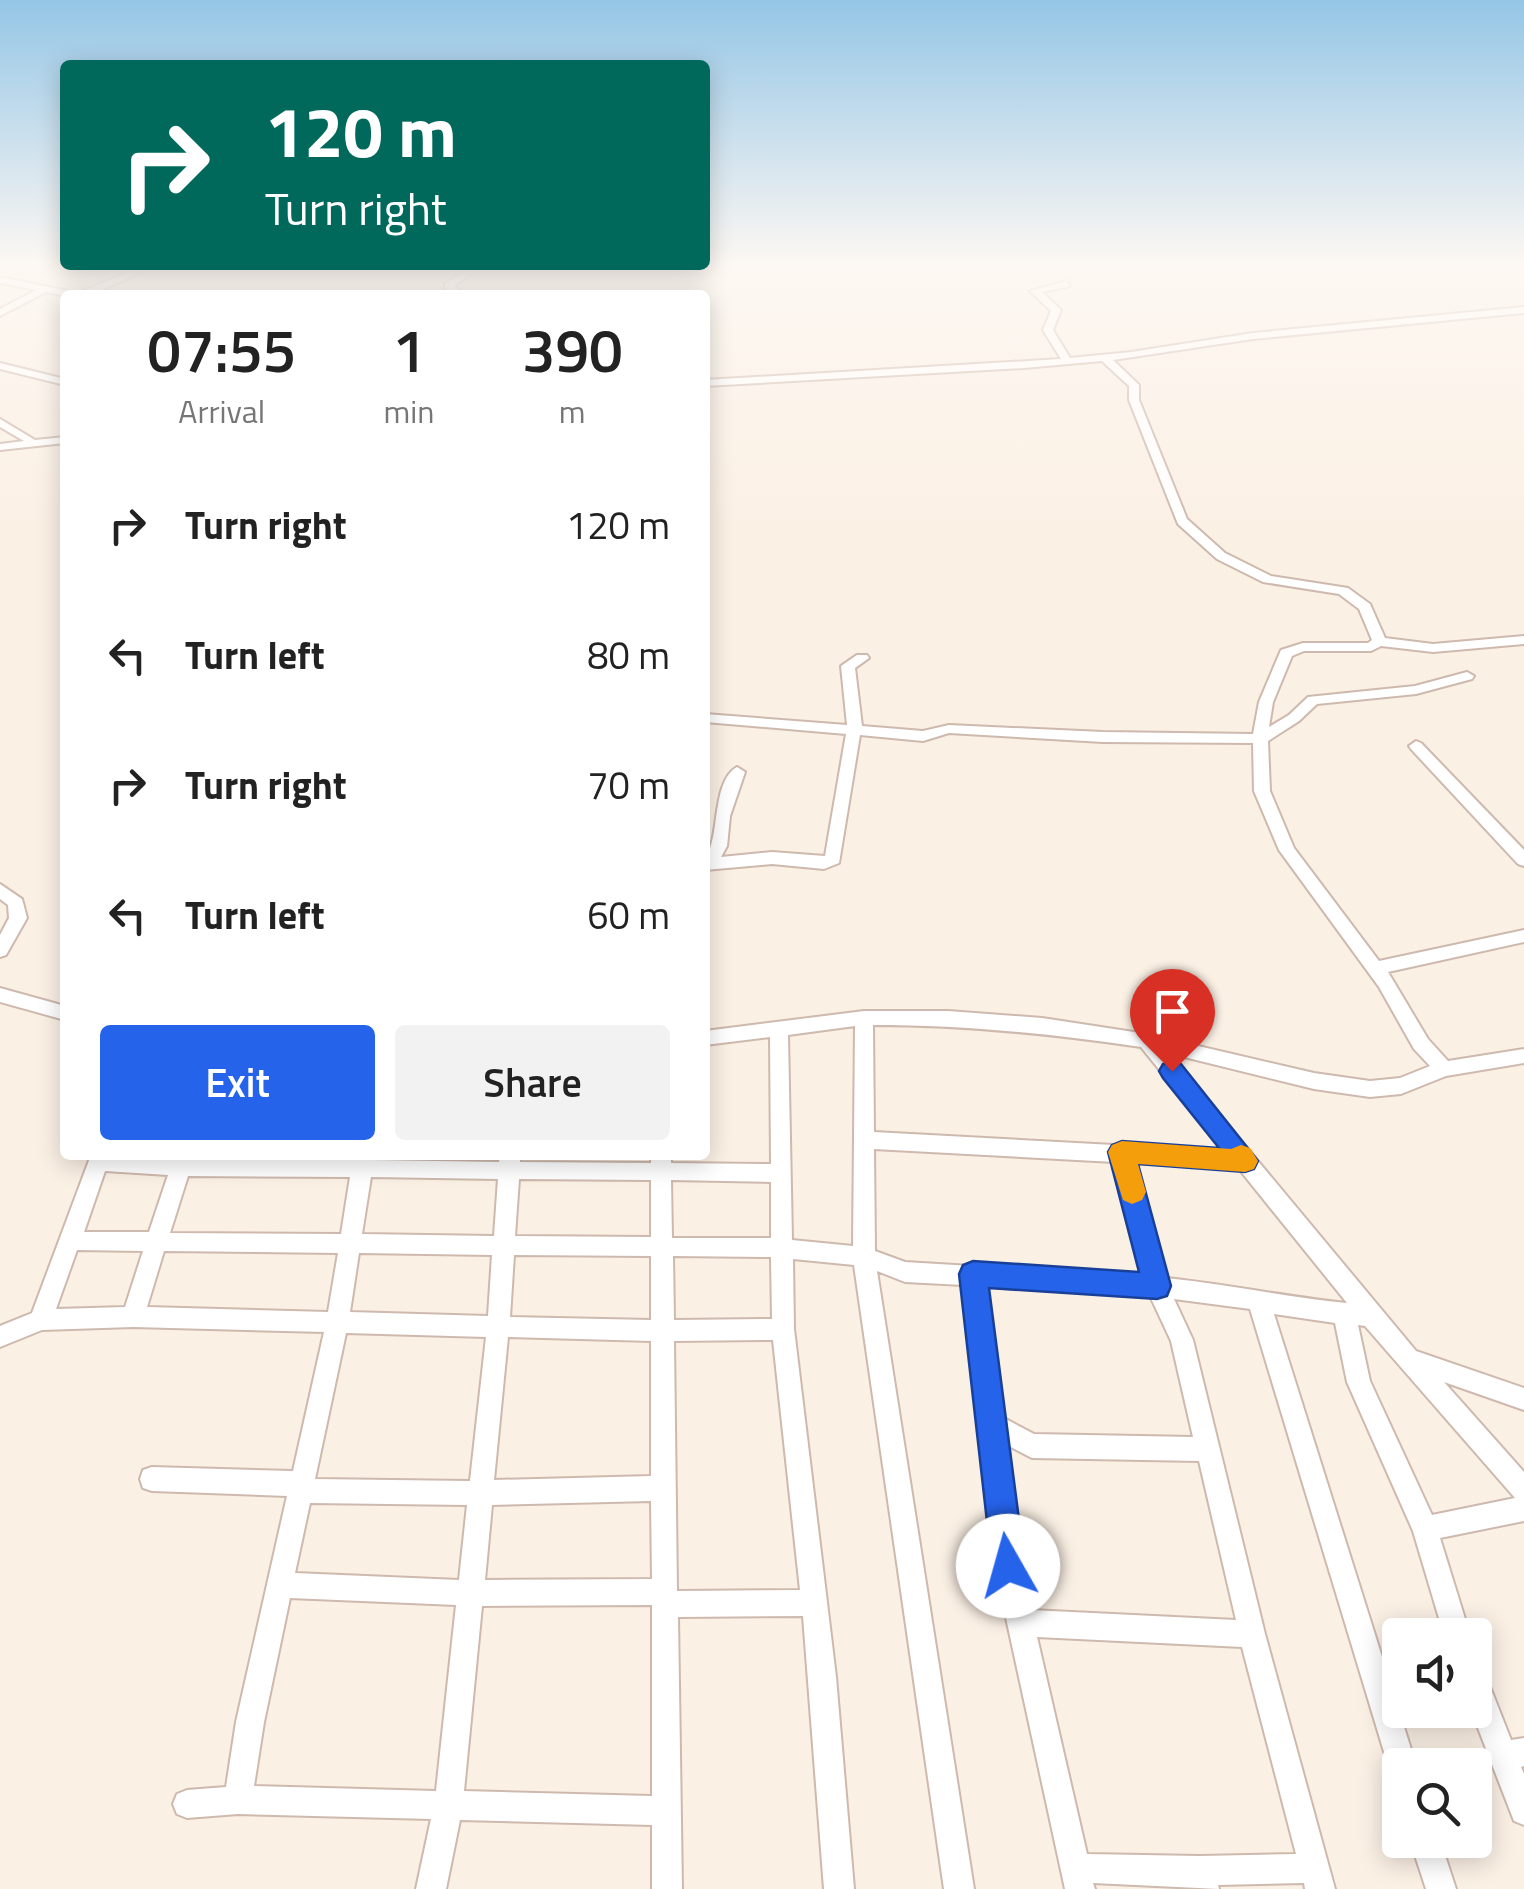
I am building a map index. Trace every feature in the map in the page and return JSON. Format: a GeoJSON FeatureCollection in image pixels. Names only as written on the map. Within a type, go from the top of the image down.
{"type":"FeatureCollection","features":[{"type":"Feature","properties":{"kind":"street"},"geometry":{"type":"LineString","coordinates":[[1061,352],[1067,362]]}},
{"type":"Feature","properties":{"kind":"street"},"geometry":{"type":"LineString","coordinates":[[710,383],[1067,362],[1144,352]]}},
{"type":"Feature","properties":{"kind":"street"},"geometry":{"type":"LineString","coordinates":[[1105,358],[1134,385],[1134,400],[1182,520],[1222,556],[1268,580],[1344,591],[1365,607],[1379,641]]}},
{"type":"Feature","properties":{"kind":"street"},"geometry":{"type":"LineString","coordinates":[[0,366],[60,381]]}},
{"type":"Feature","properties":{"kind":"street"},"geometry":{"type":"LineString","coordinates":[[0,422],[30,440]]}},
{"type":"Feature","properties":{"kind":"street"},"geometry":{"type":"LineString","coordinates":[[0,446],[60,440]]}},
{"type":"Feature","properties":{"kind":"street"},"geometry":{"type":"LineString","coordinates":[[1444,1068],[1404,1020],[1374,969],[1287,850],[1262,791],[1260,739],[1266,702],[1286,653],[1302,647],[1370,647],[1379,641],[1404,647],[1473,646],[1524,640]]}},
{"type":"Feature","properties":{"kind":"street"},"geometry":{"type":"LineString","coordinates":[[710,863],[772,858],[824,863],[833,859],[855,722],[848,666],[862,658]]}},
{"type":"Feature","properties":{"kind":"street"},"geometry":{"type":"LineString","coordinates":[[710,718],[924,736],[949,728],[1103,738],[1260,739],[1294,718],[1313,700],[1416,690],[1467,676]]}},
{"type":"Feature","properties":{"kind":"street"},"geometry":{"type":"LineString","coordinates":[[1416,746],[1524,860]]}},
{"type":"Feature","properties":{"kind":"street"},"geometry":{"type":"LineString","coordinates":[[710,859],[719,846],[722,816],[737,772]]}},
{"type":"Feature","properties":{"kind":"street"},"geometry":{"type":"LineString","coordinates":[[0,890],[16,902],[18,918],[0,951]]}},
{"type":"Feature","properties":{"kind":"street"},"geometry":{"type":"LineString","coordinates":[[1374,969],[1524,936]]}},
{"type":"Feature","properties":{"kind":"street"},"geometry":{"type":"LineString","coordinates":[[0,995],[60,1011]]}},
{"type":"Feature","properties":{"kind":"street"},"geometry":{"type":"LineString","coordinates":[[710,1037],[864,1018],[967,1019],[1148,1041],[1314,1080],[1370,1089],[1401,1086],[1444,1068],[1519,1059]]}},
{"type":"Feature","properties":{"kind":"street"},"geometry":{"type":"LineString","coordinates":[[864,1018],[864,1257],[959,1889]]}},
{"type":"Feature","properties":{"kind":"street"},"geometry":{"type":"LineString","coordinates":[[778,1029],[783,1328],[814,1603],[839,1889]]}},
{"type":"Feature","properties":{"kind":"street"},"geometry":{"type":"LineString","coordinates":[[1148,1041],[1406,1358],[1524,1490]]}},
{"type":"Feature","properties":{"kind":"street"},"geometry":{"type":"LineString","coordinates":[[862,1140],[1245,1161]]}},
{"type":"Feature","properties":{"kind":"street"},"geometry":{"type":"LineString","coordinates":[[973,1274],[1008,1566],[1077,1878],[1317,1879],[1252,1634],[1182,1340],[1157,1286],[1122,1152]]}},
{"type":"Feature","properties":{"kind":"street"},"geometry":{"type":"LineString","coordinates":[[41,1320],[99,1160]]}},
{"type":"Feature","properties":{"kind":"street"},"geometry":{"type":"LineString","coordinates":[[155,1160],[661,1164],[780,1173]]}},
{"type":"Feature","properties":{"kind":"street"},"geometry":{"type":"LineString","coordinates":[[133,1317],[183,1161]]}},
{"type":"Feature","properties":{"kind":"street"},"geometry":{"type":"LineString","coordinates":[[238,1800],[250,1722],[338,1324],[362,1162]]}},
{"type":"Feature","properties":{"kind":"street"},"geometry":{"type":"LineString","coordinates":[[431,1889],[448,1808],[498,1328],[510,1163]]}},
{"type":"Feature","properties":{"kind":"street"},"geometry":{"type":"LineString","coordinates":[[661,1164],[667,1889]]}},
{"type":"Feature","properties":{"kind":"street"},"geometry":{"type":"LineString","coordinates":[[70,1241],[664,1250],[780,1248],[864,1257],[905,1272],[1157,1286],[1371,1316]]}},
{"type":"Feature","properties":{"kind":"street"},"geometry":{"type":"LineString","coordinates":[[1258,1301],[1397,1748]]}},
{"type":"Feature","properties":{"kind":"street"},"geometry":{"type":"LineString","coordinates":[[1344,1313],[1360,1382],[1424,1529],[1451,1618]]}},
{"type":"Feature","properties":{"kind":"street"},"geometry":{"type":"LineString","coordinates":[[0,1337],[41,1320],[133,1317],[663,1331],[783,1328]]}},
{"type":"Feature","properties":{"kind":"street"},"geometry":{"type":"LineString","coordinates":[[1406,1358],[1524,1398]]}},
{"type":"Feature","properties":{"kind":"street"},"geometry":{"type":"LineString","coordinates":[[991,1424],[1032,1446],[1208,1449]]}},
{"type":"Feature","properties":{"kind":"street"},"geometry":{"type":"LineString","coordinates":[[152,1479],[481,1493],[664,1488]]}},
{"type":"Feature","properties":{"kind":"street"},"geometry":{"type":"LineString","coordinates":[[1424,1529],[1524,1508]]}},
{"type":"Feature","properties":{"kind":"street"},"geometry":{"type":"LineString","coordinates":[[282,1584],[814,1603]]}},
{"type":"Feature","properties":{"kind":"street"},"geometry":{"type":"LineString","coordinates":[[1021,1623],[1252,1634]]}},
{"type":"Feature","properties":{"kind":"street"},"geometry":{"type":"LineString","coordinates":[[1492,1715],[1513,1754],[1524,1811]]}},
{"type":"Feature","properties":{"kind":"street"},"geometry":{"type":"LineString","coordinates":[[186,1804],[238,1800],[667,1811]]}},
{"type":"Feature","properties":{"kind":"street"},"geometry":{"type":"LineString","coordinates":[[1430,1858],[1441,1889]]}},
{"type":"Feature","properties":{"kind":"slow traffic"},"geometry":{"type":"LineString","coordinates":[[1132,1192],[1122,1152],[1245,1161],[1241,1156]]}},
{"type":"Feature","properties":{"kind":"route"},"geometry":{"type":"LineString","coordinates":[[1008,1566],[973,1274],[1157,1286],[1122,1152],[1245,1161],[1172,1071]]}}]}
